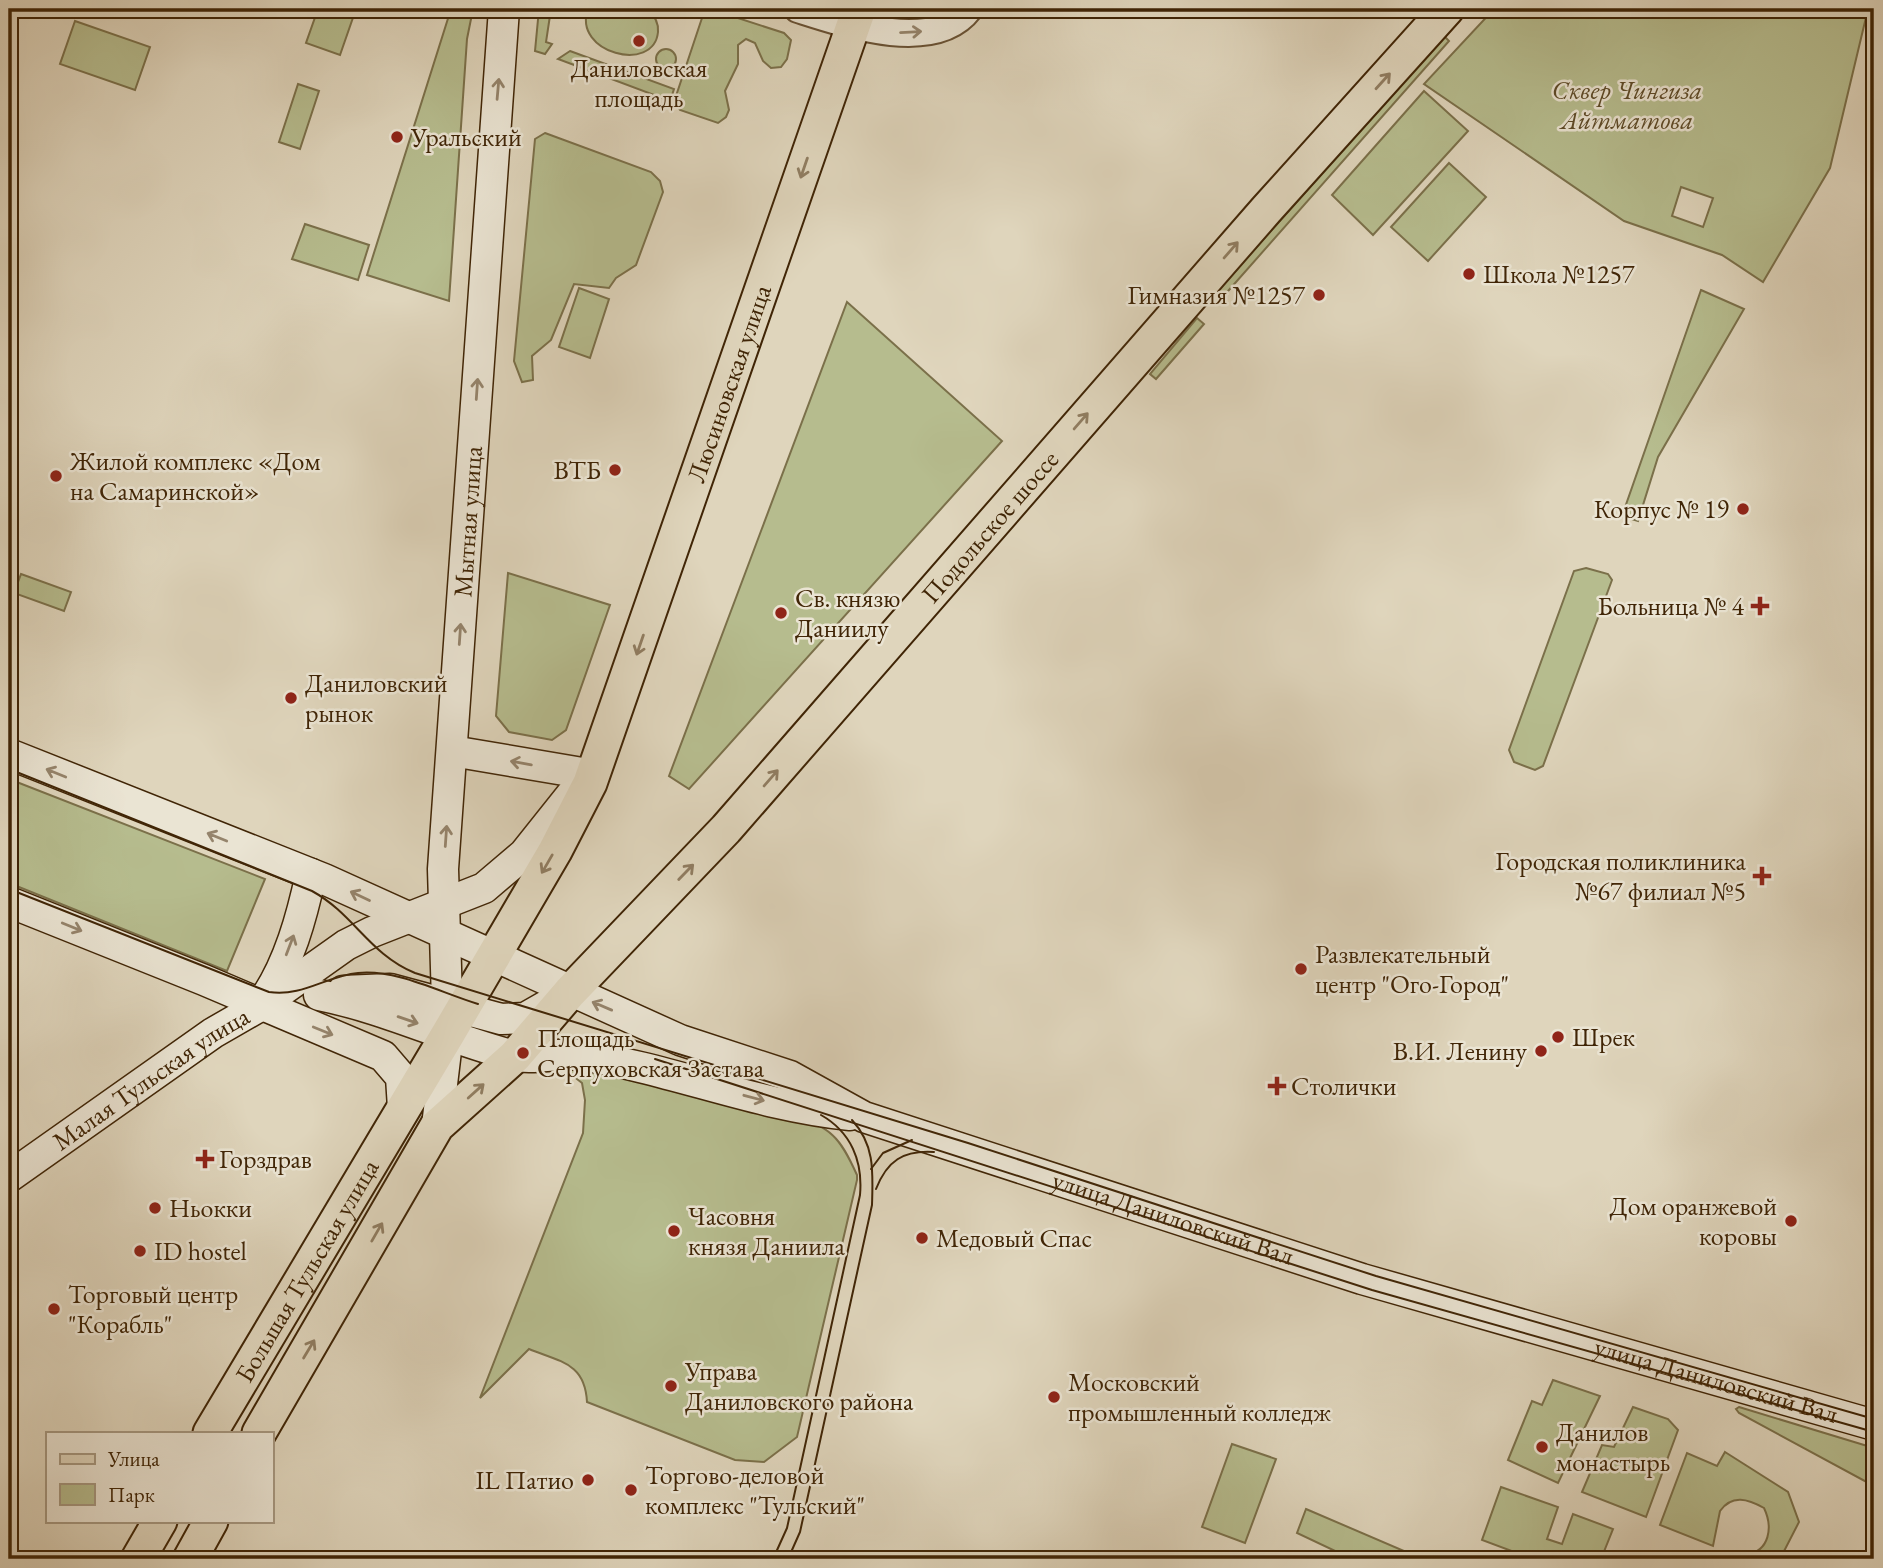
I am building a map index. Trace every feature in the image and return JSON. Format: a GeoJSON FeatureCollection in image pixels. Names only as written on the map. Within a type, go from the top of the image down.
{"type":"FeatureCollection","features":[{"type":"Feature","properties":{"kind":"main road","name":"Мытная улица"},"geometry":{"type":"LineString","coordinates":[[453,1015],[443,869],[504,9]]}},
{"type":"Feature","properties":{"kind":"main road","name":"Подольское шоссе"},"geometry":{"type":"LineString","coordinates":[[437,1126],[514,1056],[570,992],[726,830],[1258,219],[1447,9]]}},
{"type":"Feature","properties":{"kind":"main road","name":"Люсиновская улица"},"geometry":{"type":"LineString","coordinates":[[594,767],[856,17]]}},
{"type":"Feature","properties":{"kind":"main road"},"geometry":{"type":"LineString","coordinates":[[452,751],[594,767]]}},
{"type":"Feature","properties":{"kind":"main road"},"geometry":{"type":"LineString","coordinates":[[9,754],[311,874],[492,956]]}},
{"type":"Feature","properties":{"kind":"main road"},"geometry":{"type":"LineString","coordinates":[[260,1006],[346,946],[484,888],[504,874],[594,767]]}},
{"type":"Feature","properties":{"kind":"main road"},"geometry":{"type":"LineString","coordinates":[[403,1108],[453,1015],[492,956],[578,810],[594,767]]}},
{"type":"Feature","properties":{"kind":"main road"},"geometry":{"type":"LineString","coordinates":[[260,1006],[277,977],[305,903],[311,874]]}},
{"type":"Feature","properties":{"kind":"main road"},"geometry":{"type":"LineString","coordinates":[[9,902],[204,980],[383,1056],[401,1077],[403,1108]]}},
{"type":"Feature","properties":{"kind":"main road","name":"улица Даниловский Вал"},"geometry":{"type":"LineString","coordinates":[[492,956],[680,1040],[790,1076],[864,1117],[1362,1279],[1874,1425]]}},
{"type":"Feature","properties":{"kind":"main road"},"geometry":{"type":"LineString","coordinates":[[260,1006],[319,995],[362,1004],[453,1015],[525,1018],[570,992]]}},
{"type":"Feature","properties":{"kind":"main road","name":"Малая Тульская улица"},"geometry":{"type":"LineString","coordinates":[[9,1177],[213,1033],[260,1006]]}},
{"type":"Feature","properties":{"kind":"main road"},"geometry":{"type":"LineString","coordinates":[[453,1015],[514,1056],[578,1055],[665,1074],[798,1110],[864,1117]]}},
{"type":"Feature","properties":{"kind":"main road"},"geometry":{"type":"LineString","coordinates":[[437,1126],[453,1015]]}},
{"type":"Feature","properties":{"kind":"main road","name":"Большая Тульская улица"},"geometry":{"type":"LineString","coordinates":[[210,1432],[403,1108]]}},
{"type":"Feature","properties":{"kind":"main road","name":"Большая Тульская улица"},"geometry":{"type":"LineString","coordinates":[[260,1432],[437,1126]]}},
{"type":"Feature","properties":{"kind":"main road"},"geometry":{"type":"LineString","coordinates":[[138,1559],[159,1522]]}},
{"type":"Feature","properties":{"kind":"main road"},"geometry":{"type":"LineString","coordinates":[[190,1559],[210,1522]]}},
{"type":"Feature","properties":{"kind":"street"},"geometry":{"type":"LineString","coordinates":[[798,9],[856,17],[884,32],[916,33],[947,24],[969,9]]}},
{"type":"Feature","properties":{"kind":"green space"},"geometry":{"type":"Polygon","coordinates":[[[318,9],[356,9],[340,55],[306,43],[318,9]]]}},
{"type":"Feature","properties":{"kind":"green space"},"geometry":{"type":"Polygon","coordinates":[[[451,9],[473,9],[467,39],[449,301],[367,275],[451,9]]]}},
{"type":"Feature","properties":{"kind":"green space"},"geometry":{"type":"Polygon","coordinates":[[[539,9],[551,9],[546,42],[552,44],[545,54],[535,51],[539,9]]]}},
{"type":"Feature","properties":{"kind":"green space"},"geometry":{"type":"Polygon","coordinates":[[[588,9],[647,9],[658,25],[653,45],[643,52],[630,55],[615,53],[602,47],[592,37],[586,24],[588,9]]]}},
{"type":"Feature","properties":{"kind":"green space"},"geometry":{"type":"Polygon","coordinates":[[[710,9],[784,33],[791,40],[787,59],[781,67],[771,68],[763,61],[755,43],[746,39],[738,45],[738,64],[725,91],[729,110],[726,117],[718,123],[680,110],[674,102],[703,15],[710,9]]]}},
{"type":"Feature","properties":{"kind":"green space","name":"Сквер Чингиза Айтматова"},"geometry":{"type":"Polygon","coordinates":[[[1494,9],[1868,9],[1830,168],[1763,282],[1722,255],[1624,221],[1424,84],[1494,9]],[[1681,187],[1672,216],[1703,227],[1713,198],[1681,187]]]}},
{"type":"Feature","properties":{"kind":"green space"},"geometry":{"type":"Polygon","coordinates":[[[75,21],[150,47],[135,90],[60,64],[75,21]]]}},
{"type":"Feature","properties":{"kind":"green space"},"geometry":{"type":"Polygon","coordinates":[[[1444,36],[1449,41],[1221,299],[1215,294],[1444,36]]]}},
{"type":"Feature","properties":{"kind":"green space"},"geometry":{"type":"Polygon","coordinates":[[[666,49],[673,52],[676,59],[673,66],[666,69],[659,66],[656,59],[659,52],[666,49]]]}},
{"type":"Feature","properties":{"kind":"green space"},"geometry":{"type":"Polygon","coordinates":[[[570,51],[674,89],[670,101],[558,59],[570,51]]]}},
{"type":"Feature","properties":{"kind":"green space"},"geometry":{"type":"Polygon","coordinates":[[[298,84],[319,91],[300,149],[279,142],[298,84]]]}},
{"type":"Feature","properties":{"kind":"green space"},"geometry":{"type":"Polygon","coordinates":[[[1424,91],[1468,131],[1373,235],[1332,195],[1424,91]]]}},
{"type":"Feature","properties":{"kind":"green space"},"geometry":{"type":"Polygon","coordinates":[[[545,133],[651,172],[660,181],[663,192],[636,265],[616,278],[609,288],[574,284],[551,340],[532,356],[533,380],[522,382],[514,361],[535,139],[545,133]]]}},
{"type":"Feature","properties":{"kind":"green space"},"geometry":{"type":"Polygon","coordinates":[[[1449,163],[1486,197],[1428,261],[1391,227],[1449,163]]]}},
{"type":"Feature","properties":{"kind":"green space"},"geometry":{"type":"Polygon","coordinates":[[[305,224],[369,245],[358,280],[292,259],[305,224]]]}},
{"type":"Feature","properties":{"kind":"green space"},"geometry":{"type":"Polygon","coordinates":[[[579,288],[609,299],[590,358],[559,347],[579,288]]]}},
{"type":"Feature","properties":{"kind":"green space"},"geometry":{"type":"Polygon","coordinates":[[[1701,290],[1744,309],[1658,457],[1638,521],[1622,516],[1701,290]]]}},
{"type":"Feature","properties":{"kind":"green space"},"geometry":{"type":"Polygon","coordinates":[[[847,302],[1002,441],[689,789],[669,776],[847,302]]]}},
{"type":"Feature","properties":{"kind":"green space"},"geometry":{"type":"Polygon","coordinates":[[[1197,318],[1204,324],[1156,379],[1150,374],[1197,318]]]}},
{"type":"Feature","properties":{"kind":"green space"},"geometry":{"type":"Polygon","coordinates":[[[1586,568],[1608,574],[1612,580],[1543,766],[1535,770],[1514,762],[1509,750],[1574,571],[1586,568]]]}},
{"type":"Feature","properties":{"kind":"green space"},"geometry":{"type":"Polygon","coordinates":[[[508,573],[610,605],[566,730],[552,740],[509,732],[496,716],[508,573]]]}},
{"type":"Feature","properties":{"kind":"green space"},"geometry":{"type":"Polygon","coordinates":[[[21,574],[71,592],[64,611],[14,593],[21,574]]]}},
{"type":"Feature","properties":{"kind":"green space"},"geometry":{"type":"Polygon","coordinates":[[[9,779],[265,879],[227,971],[9,883],[9,779]]]}},
{"type":"Feature","properties":{"kind":"green space"},"geometry":{"type":"Polygon","coordinates":[[[582,1066],[791,1112],[832,1135],[844,1150],[857,1175],[797,1437],[764,1462],[735,1460],[587,1402],[582,1379],[576,1372],[561,1361],[529,1349],[480,1398],[583,1133],[585,1100],[582,1083],[562,1067],[582,1066]]]}},
{"type":"Feature","properties":{"kind":"green space"},"geometry":{"type":"Polygon","coordinates":[[[1553,1380],[1600,1396],[1558,1483],[1508,1460],[1532,1401],[1542,1405],[1553,1380]]]}},
{"type":"Feature","properties":{"kind":"green space"},"geometry":{"type":"Polygon","coordinates":[[[1633,1407],[1668,1419],[1678,1430],[1646,1517],[1582,1492],[1602,1445],[1614,1447],[1633,1407]]]}},
{"type":"Feature","properties":{"kind":"green space"},"geometry":{"type":"Polygon","coordinates":[[[1739,1407],[1874,1448],[1874,1486],[1739,1413],[1736,1409],[1739,1407]]]}},
{"type":"Feature","properties":{"kind":"green space"},"geometry":{"type":"Polygon","coordinates":[[[1232,1444],[1276,1459],[1245,1543],[1202,1527],[1232,1444]]]}},
{"type":"Feature","properties":{"kind":"green space"},"geometry":{"type":"Polygon","coordinates":[[[1725,1452],[1788,1492],[1799,1522],[1780,1559],[1745,1559],[1746,1555],[1754,1553],[1765,1543],[1769,1530],[1764,1508],[1752,1502],[1735,1500],[1720,1511],[1713,1546],[1660,1525],[1687,1453],[1717,1466],[1725,1452]]]}},
{"type":"Feature","properties":{"kind":"green space"},"geometry":{"type":"Polygon","coordinates":[[[1501,1487],[1558,1507],[1547,1539],[1562,1544],[1573,1514],[1613,1529],[1601,1559],[1533,1559],[1482,1540],[1501,1487]]]}},
{"type":"Feature","properties":{"kind":"green space"},"geometry":{"type":"Polygon","coordinates":[[[1306,1509],[1418,1557],[1352,1559],[1297,1533],[1306,1509]]]}},
{"type":"Feature","properties":{"kind":"tram line"},"geometry":{"type":"LineString","coordinates":[[9,769],[312,891],[327,900],[385,955],[415,973],[968,1143],[1376,1276],[1874,1419]]}},
{"type":"Feature","properties":{"kind":"tram line"},"geometry":{"type":"LineString","coordinates":[[9,889],[269,992],[293,992],[346,975],[373,973],[403,978],[478,1004]]}},
{"type":"Feature","properties":{"kind":"tram line"},"geometry":{"type":"LineString","coordinates":[[655,1059],[1372,1290],[1874,1432]]}},
{"type":"Feature","properties":{"kind":"tram line"},"geometry":{"type":"LineString","coordinates":[[773,1559],[787,1528],[860,1195],[859,1171],[853,1149],[840,1130],[821,1115]]}},
{"type":"Feature","properties":{"kind":"tram line"},"geometry":{"type":"LineString","coordinates":[[788,1559],[800,1532],[872,1205],[869,1149],[860,1129],[852,1120]]}},
{"type":"Feature","properties":{"kind":"tram line"},"geometry":{"type":"LineString","coordinates":[[871,1169],[883,1153],[912,1140]]}},
{"type":"Feature","properties":{"kind":"tram line"},"geometry":{"type":"LineString","coordinates":[[876,1189],[885,1171],[897,1159],[913,1153],[934,1152]]}},
{"type":"Feature","properties":{"kind":"place","name":"Даниловская площадь"},"geometry":{"type":"Point","coordinates":[639,41]}},
{"type":"Feature","properties":{"kind":"place","name":"Уральский"},"geometry":{"type":"Point","coordinates":[397,137]}},
{"type":"Feature","properties":{"kind":"place","name":"Школа №1257"},"geometry":{"type":"Point","coordinates":[1469,274]}},
{"type":"Feature","properties":{"kind":"place","name":"Гимназия №1257"},"geometry":{"type":"Point","coordinates":[1319,295]}},
{"type":"Feature","properties":{"kind":"place","name":"ВТБ"},"geometry":{"type":"Point","coordinates":[615,470]}},
{"type":"Feature","properties":{"kind":"place","name":"Жилой комплекс «Дом на Самаринской»"},"geometry":{"type":"Point","coordinates":[56,476]}},
{"type":"Feature","properties":{"kind":"place","name":"Корпус № 19"},"geometry":{"type":"Point","coordinates":[1743,509]}},
{"type":"Feature","properties":{"kind":"place","name":"Больница № 4"},"geometry":{"type":"Point","coordinates":[1760,606]}},
{"type":"Feature","properties":{"kind":"place","name":"Св. князю Даниилу"},"geometry":{"type":"Point","coordinates":[781,613]}},
{"type":"Feature","properties":{"kind":"place","name":"Даниловский рынок"},"geometry":{"type":"Point","coordinates":[291,698]}},
{"type":"Feature","properties":{"kind":"place","name":"Городская поликлиника №67 филиал №5"},"geometry":{"type":"Point","coordinates":[1762,876]}},
{"type":"Feature","properties":{"kind":"place","name":"Развлекательный центр \"Ого-Город\""},"geometry":{"type":"Point","coordinates":[1301,969]}},
{"type":"Feature","properties":{"kind":"place","name":"Шрек"},"geometry":{"type":"Point","coordinates":[1558,1037]}},
{"type":"Feature","properties":{"kind":"place","name":"В.И. Ленину"},"geometry":{"type":"Point","coordinates":[1541,1051]}},
{"type":"Feature","properties":{"kind":"place","name":"Площадь Серпуховская Застава"},"geometry":{"type":"Point","coordinates":[523,1053]}},
{"type":"Feature","properties":{"kind":"place","name":"Столички"},"geometry":{"type":"Point","coordinates":[1277,1086]}},
{"type":"Feature","properties":{"kind":"place","name":"Горздрав"},"geometry":{"type":"Point","coordinates":[205,1159]}},
{"type":"Feature","properties":{"kind":"place","name":"Ньокки"},"geometry":{"type":"Point","coordinates":[155,1208]}},
{"type":"Feature","properties":{"kind":"place","name":"Дом оранжевой коровы"},"geometry":{"type":"Point","coordinates":[1791,1221]}},
{"type":"Feature","properties":{"kind":"place","name":"Часовня князя Даниила"},"geometry":{"type":"Point","coordinates":[674,1231]}},
{"type":"Feature","properties":{"kind":"place","name":"Медовый Спас"},"geometry":{"type":"Point","coordinates":[922,1238]}},
{"type":"Feature","properties":{"kind":"place","name":"ID hostel"},"geometry":{"type":"Point","coordinates":[140,1251]}},
{"type":"Feature","properties":{"kind":"place","name":"Торговый центр \"Корабль\""},"geometry":{"type":"Point","coordinates":[54,1309]}},
{"type":"Feature","properties":{"kind":"place","name":"Управа Даниловского района"},"geometry":{"type":"Point","coordinates":[671,1386]}},
{"type":"Feature","properties":{"kind":"place","name":"Московский промышленный колледж"},"geometry":{"type":"Point","coordinates":[1054,1397]}},
{"type":"Feature","properties":{"kind":"place","name":"Данилов монастырь"},"geometry":{"type":"Point","coordinates":[1542,1447]}},
{"type":"Feature","properties":{"kind":"place","name":"IL Патио"},"geometry":{"type":"Point","coordinates":[588,1480]}},
{"type":"Feature","properties":{"kind":"place","name":"Торгово-деловой комплекс \"Тульский\""},"geometry":{"type":"Point","coordinates":[631,1490]}}]}
